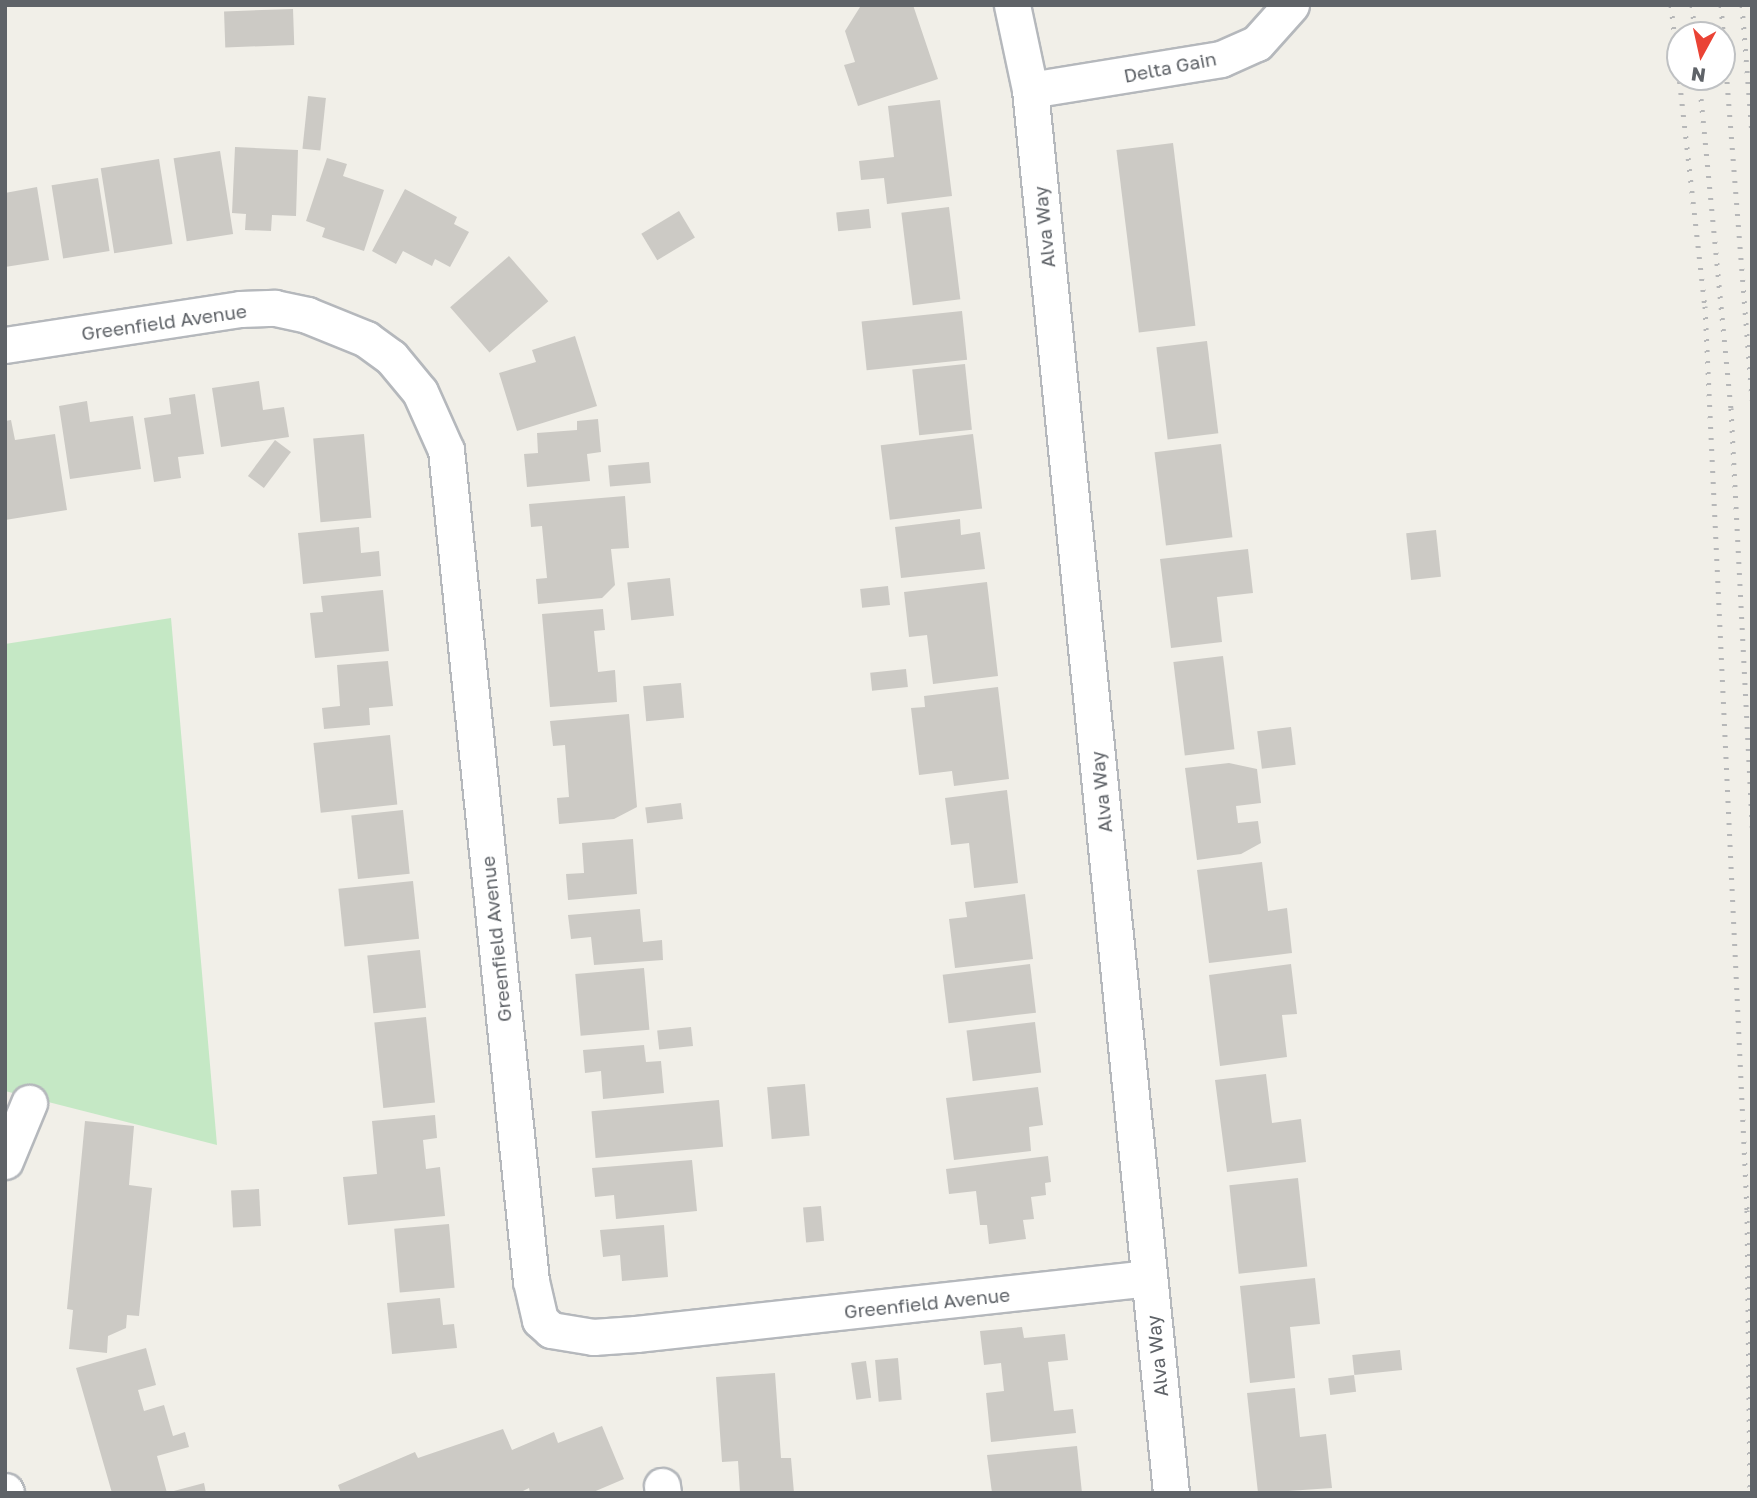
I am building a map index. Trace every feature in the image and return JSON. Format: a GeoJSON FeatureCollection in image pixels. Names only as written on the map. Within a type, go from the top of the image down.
{"type":"FeatureCollection","features":[{"type":"Feature","properties":{"kind":"street","name":"Alva Way"},"geometry":{"type":"LineString","coordinates":[[1012,5],[1030,90],[1171,1493]]}},
{"type":"Feature","properties":{"kind":"street","name":"Delta Gain"},"geometry":{"type":"LineString","coordinates":[[1030,90],[1221,59],[1257,43],[1291,5]]}},
{"type":"Feature","properties":{"kind":"street","name":"Greenfield Avenue"},"geometry":{"type":"LineString","coordinates":[[5,345],[240,309],[275,308],[317,318],[366,339],[391,357],[420,392],[446,450],[531,1281],[540,1320],[551,1330],[593,1337],[636,1334],[1149,1278]]}},
{"type":"Feature","properties":{"kind":"street"},"geometry":{"type":"LineString","coordinates":[[5,1161],[29,1103]]}},
{"type":"Feature","properties":{"kind":"green space"},"geometry":{"type":"Polygon","coordinates":[[[171,618],[217,1145],[5,1091],[5,644],[171,618]]]}},
{"type":"Feature","properties":{"kind":"building"},"geometry":{"type":"Polygon","coordinates":[[[913,5],[938,79],[858,106],[844,65],[855,62],[845,31],[860,7],[913,5]]]}},
{"type":"Feature","properties":{"kind":"building"},"geometry":{"type":"Polygon","coordinates":[[[293,9],[294,45],[225,47],[224,11],[293,9]]]}},
{"type":"Feature","properties":{"kind":"building"},"geometry":{"type":"Polygon","coordinates":[[[308,96],[326,98],[320,151],[302,149],[308,96]]]}},
{"type":"Feature","properties":{"kind":"building"},"geometry":{"type":"Polygon","coordinates":[[[940,100],[952,196],[887,204],[884,178],[861,180],[859,161],[894,157],[888,106],[940,100]]]}},
{"type":"Feature","properties":{"kind":"building"},"geometry":{"type":"Polygon","coordinates":[[[1173,143],[1195,326],[1139,333],[1116,150],[1173,143]]]}},
{"type":"Feature","properties":{"kind":"building"},"geometry":{"type":"Polygon","coordinates":[[[235,147],[298,150],[296,216],[272,215],[271,231],[245,230],[246,214],[232,213],[235,147]]]}},
{"type":"Feature","properties":{"kind":"building"},"geometry":{"type":"Polygon","coordinates":[[[220,151],[233,234],[187,241],[174,158],[220,151]]]}},
{"type":"Feature","properties":{"kind":"building"},"geometry":{"type":"Polygon","coordinates":[[[327,158],[347,164],[343,176],[384,190],[364,251],[322,237],[325,228],[306,221],[327,158]]]}},
{"type":"Feature","properties":{"kind":"building"},"geometry":{"type":"Polygon","coordinates":[[[159,159],[172,244],[114,253],[101,168],[159,159]]]}},
{"type":"Feature","properties":{"kind":"building"},"geometry":{"type":"Polygon","coordinates":[[[98,178],[110,251],[63,258],[52,185],[98,178]]]}},
{"type":"Feature","properties":{"kind":"building"},"geometry":{"type":"Polygon","coordinates":[[[37,187],[49,260],[5,267],[5,193],[37,187]]]}},
{"type":"Feature","properties":{"kind":"building"},"geometry":{"type":"Polygon","coordinates":[[[405,189],[457,217],[454,224],[469,232],[450,267],[435,259],[432,266],[403,251],[396,264],[372,251],[405,189]]]}},
{"type":"Feature","properties":{"kind":"building"},"geometry":{"type":"Polygon","coordinates":[[[949,207],[960,299],[913,305],[901,213],[949,207]]]}},
{"type":"Feature","properties":{"kind":"building"},"geometry":{"type":"Polygon","coordinates":[[[869,209],[871,228],[838,231],[836,212],[869,209]]]}},
{"type":"Feature","properties":{"kind":"building"},"geometry":{"type":"Polygon","coordinates":[[[679,211],[695,238],[657,260],[641,234],[679,211]]]}},
{"type":"Feature","properties":{"kind":"building"},"geometry":{"type":"Polygon","coordinates":[[[509,256],[548,301],[489,352],[450,307],[509,256]]]}},
{"type":"Feature","properties":{"kind":"building"},"geometry":{"type":"Polygon","coordinates":[[[962,311],[967,360],[867,370],[862,322],[962,311]]]}},
{"type":"Feature","properties":{"kind":"building"},"geometry":{"type":"Polygon","coordinates":[[[575,336],[597,406],[517,431],[499,373],[536,362],[532,350],[575,336]]]}},
{"type":"Feature","properties":{"kind":"building"},"geometry":{"type":"Polygon","coordinates":[[[1207,341],[1218,433],[1168,440],[1156,347],[1207,341]]]}},
{"type":"Feature","properties":{"kind":"building"},"geometry":{"type":"Polygon","coordinates":[[[965,364],[972,430],[919,435],[912,370],[965,364]]]}},
{"type":"Feature","properties":{"kind":"building"},"geometry":{"type":"Polygon","coordinates":[[[259,381],[263,410],[284,407],[289,437],[221,447],[212,388],[259,381]]]}},
{"type":"Feature","properties":{"kind":"building"},"geometry":{"type":"Polygon","coordinates":[[[195,394],[204,454],[178,457],[181,478],[154,482],[144,418],[171,414],[169,398],[195,394]]]}},
{"type":"Feature","properties":{"kind":"building"},"geometry":{"type":"Polygon","coordinates":[[[87,401],[90,422],[133,416],[141,469],[70,479],[59,406],[87,401]]]}},
{"type":"Feature","properties":{"kind":"building"},"geometry":{"type":"Polygon","coordinates":[[[598,419],[601,452],[587,454],[590,481],[527,487],[524,454],[538,453],[537,433],[577,430],[577,421],[598,419]]]}},
{"type":"Feature","properties":{"kind":"building"},"geometry":{"type":"Polygon","coordinates":[[[11,420],[15,440],[55,434],[67,510],[5,520],[5,421],[11,420]]]}},
{"type":"Feature","properties":{"kind":"building"},"geometry":{"type":"Polygon","coordinates":[[[364,434],[371,518],[321,522],[313,438],[364,434]]]}},
{"type":"Feature","properties":{"kind":"building"},"geometry":{"type":"Polygon","coordinates":[[[973,434],[982,508],[890,520],[881,445],[973,434]]]}},
{"type":"Feature","properties":{"kind":"building"},"geometry":{"type":"Polygon","coordinates":[[[275,440],[291,452],[264,488],[248,476],[275,440]]]}},
{"type":"Feature","properties":{"kind":"building"},"geometry":{"type":"Polygon","coordinates":[[[1221,444],[1232,537],[1166,545],[1154,452],[1221,444]]]}},
{"type":"Feature","properties":{"kind":"building"},"geometry":{"type":"Polygon","coordinates":[[[649,462],[651,483],[610,486],[608,466],[649,462]]]}},
{"type":"Feature","properties":{"kind":"building"},"geometry":{"type":"Polygon","coordinates":[[[625,496],[629,548],[611,549],[615,585],[602,598],[538,604],[536,579],[547,578],[542,526],[531,527],[529,504],[625,496]]]}},
{"type":"Feature","properties":{"kind":"building"},"geometry":{"type":"Polygon","coordinates":[[[960,519],[961,535],[980,532],[985,569],[901,578],[895,527],[960,519]]]}},
{"type":"Feature","properties":{"kind":"building"},"geometry":{"type":"Polygon","coordinates":[[[359,527],[361,553],[379,551],[381,576],[303,584],[298,533],[359,527]]]}},
{"type":"Feature","properties":{"kind":"building"},"geometry":{"type":"Polygon","coordinates":[[[1436,530],[1441,577],[1411,580],[1406,533],[1436,530]]]}},
{"type":"Feature","properties":{"kind":"building"},"geometry":{"type":"Polygon","coordinates":[[[1248,549],[1253,593],[1217,597],[1222,642],[1171,648],[1160,559],[1248,549]]]}},
{"type":"Feature","properties":{"kind":"building"},"geometry":{"type":"Polygon","coordinates":[[[670,578],[674,616],[631,620],[627,582],[670,578]]]}},
{"type":"Feature","properties":{"kind":"building"},"geometry":{"type":"Polygon","coordinates":[[[987,582],[998,676],[933,684],[927,635],[909,637],[904,592],[987,582]]]}},
{"type":"Feature","properties":{"kind":"building"},"geometry":{"type":"Polygon","coordinates":[[[888,586],[890,605],[862,608],[860,589],[888,586]]]}},
{"type":"Feature","properties":{"kind":"building"},"geometry":{"type":"Polygon","coordinates":[[[383,590],[389,651],[315,658],[310,613],[323,612],[321,596],[383,590]]]}},
{"type":"Feature","properties":{"kind":"building"},"geometry":{"type":"Polygon","coordinates":[[[603,609],[605,630],[594,631],[598,672],[615,670],[617,702],[550,707],[542,614],[603,609]]]}},
{"type":"Feature","properties":{"kind":"building"},"geometry":{"type":"Polygon","coordinates":[[[1223,656],[1234,749],[1185,755],[1173,662],[1223,656]]]}},
{"type":"Feature","properties":{"kind":"building"},"geometry":{"type":"Polygon","coordinates":[[[388,661],[393,706],[369,708],[370,725],[324,729],[322,708],[340,706],[337,665],[388,661]]]}},
{"type":"Feature","properties":{"kind":"building"},"geometry":{"type":"Polygon","coordinates":[[[906,669],[908,687],[872,691],[870,673],[906,669]]]}},
{"type":"Feature","properties":{"kind":"building"},"geometry":{"type":"Polygon","coordinates":[[[681,683],[684,718],[646,721],[643,686],[681,683]]]}},
{"type":"Feature","properties":{"kind":"building"},"geometry":{"type":"Polygon","coordinates":[[[998,687],[1009,779],[954,786],[952,771],[919,775],[911,708],[925,707],[924,696],[998,687]]]}},
{"type":"Feature","properties":{"kind":"building"},"geometry":{"type":"Polygon","coordinates":[[[629,714],[637,807],[614,819],[559,824],[557,798],[569,797],[565,745],[553,746],[550,721],[629,714]]]}},
{"type":"Feature","properties":{"kind":"building"},"geometry":{"type":"Polygon","coordinates":[[[1291,727],[1296,765],[1262,769],[1257,731],[1291,727]]]}},
{"type":"Feature","properties":{"kind":"building"},"geometry":{"type":"Polygon","coordinates":[[[390,735],[397,805],[321,813],[313,743],[390,735]]]}},
{"type":"Feature","properties":{"kind":"building"},"geometry":{"type":"Polygon","coordinates":[[[1229,763],[1257,769],[1261,803],[1236,806],[1238,823],[1258,821],[1261,843],[1241,854],[1197,860],[1185,768],[1229,763]]]}},
{"type":"Feature","properties":{"kind":"building"},"geometry":{"type":"Polygon","coordinates":[[[1007,790],[1018,883],[974,888],[969,843],[951,845],[945,798],[1007,790]]]}},
{"type":"Feature","properties":{"kind":"building"},"geometry":{"type":"Polygon","coordinates":[[[681,803],[683,819],[647,823],[645,807],[681,803]]]}},
{"type":"Feature","properties":{"kind":"building"},"geometry":{"type":"Polygon","coordinates":[[[403,810],[410,874],[358,879],[351,815],[403,810]]]}},
{"type":"Feature","properties":{"kind":"building"},"geometry":{"type":"Polygon","coordinates":[[[633,839],[637,894],[568,900],[566,874],[584,873],[582,843],[633,839]]]}},
{"type":"Feature","properties":{"kind":"building"},"geometry":{"type":"Polygon","coordinates":[[[1262,862],[1268,911],[1287,908],[1292,953],[1209,963],[1197,870],[1262,862]]]}},
{"type":"Feature","properties":{"kind":"building"},"geometry":{"type":"Polygon","coordinates":[[[413,881],[419,939],[344,947],[338,889],[413,881]]]}},
{"type":"Feature","properties":{"kind":"building"},"geometry":{"type":"Polygon","coordinates":[[[1025,894],[1033,959],[955,968],[949,919],[967,917],[965,902],[1025,894]]]}},
{"type":"Feature","properties":{"kind":"building"},"geometry":{"type":"Polygon","coordinates":[[[640,909],[643,942],[662,940],[663,960],[594,965],[591,937],[571,939],[568,915],[640,909]]]}},
{"type":"Feature","properties":{"kind":"building"},"geometry":{"type":"Polygon","coordinates":[[[420,950],[426,1008],[373,1013],[367,956],[420,950]]]}},
{"type":"Feature","properties":{"kind":"building"},"geometry":{"type":"Polygon","coordinates":[[[1030,964],[1036,1013],[949,1023],[943,975],[1030,964]]]}},
{"type":"Feature","properties":{"kind":"building"},"geometry":{"type":"Polygon","coordinates":[[[1291,964],[1297,1014],[1282,1015],[1287,1057],[1220,1066],[1209,975],[1291,964]]]}},
{"type":"Feature","properties":{"kind":"building"},"geometry":{"type":"Polygon","coordinates":[[[644,968],[649,1030],[581,1036],[575,974],[644,968]]]}},
{"type":"Feature","properties":{"kind":"building"},"geometry":{"type":"Polygon","coordinates":[[[426,1017],[435,1103],[383,1108],[374,1022],[426,1017]]]}},
{"type":"Feature","properties":{"kind":"building"},"geometry":{"type":"Polygon","coordinates":[[[1035,1022],[1041,1073],[973,1081],[967,1030],[1035,1022]]]}},
{"type":"Feature","properties":{"kind":"building"},"geometry":{"type":"Polygon","coordinates":[[[691,1027],[693,1046],[659,1049],[657,1031],[691,1027]]]}},
{"type":"Feature","properties":{"kind":"building"},"geometry":{"type":"Polygon","coordinates":[[[644,1045],[646,1062],[661,1061],[664,1093],[603,1099],[601,1071],[585,1073],[583,1050],[644,1045]]]}},
{"type":"Feature","properties":{"kind":"building"},"geometry":{"type":"Polygon","coordinates":[[[1266,1074],[1272,1123],[1301,1119],[1306,1162],[1227,1172],[1215,1080],[1266,1074]]]}},
{"type":"Feature","properties":{"kind":"building"},"geometry":{"type":"Polygon","coordinates":[[[805,1084],[810,1136],[772,1139],[767,1087],[805,1084]]]}},
{"type":"Feature","properties":{"kind":"building"},"geometry":{"type":"Polygon","coordinates":[[[1038,1087],[1043,1125],[1029,1127],[1031,1151],[954,1160],[946,1098],[1038,1087]]]}},
{"type":"Feature","properties":{"kind":"building"},"geometry":{"type":"Polygon","coordinates":[[[719,1100],[723,1147],[596,1158],[591,1111],[719,1100]]]}},
{"type":"Feature","properties":{"kind":"building"},"geometry":{"type":"Polygon","coordinates":[[[435,1115],[437,1138],[423,1140],[426,1169],[440,1167],[445,1216],[348,1225],[343,1177],[377,1174],[372,1121],[435,1115]]]}},
{"type":"Feature","properties":{"kind":"building"},"geometry":{"type":"Polygon","coordinates":[[[85,1121],[134,1126],[129,1185],[152,1188],[139,1316],[127,1315],[126,1328],[108,1336],[107,1353],[69,1349],[73,1310],[67,1309],[85,1121]]]}},
{"type":"Feature","properties":{"kind":"building"},"geometry":{"type":"Polygon","coordinates":[[[1048,1156],[1051,1182],[1045,1183],[1046,1195],[1031,1197],[1034,1219],[1023,1220],[1026,1239],[989,1244],[987,1225],[980,1225],[976,1191],[949,1194],[946,1169],[1048,1156]]]}},
{"type":"Feature","properties":{"kind":"building"},"geometry":{"type":"Polygon","coordinates":[[[692,1160],[697,1211],[616,1219],[614,1195],[595,1197],[592,1168],[692,1160]]]}},
{"type":"Feature","properties":{"kind":"building"},"geometry":{"type":"Polygon","coordinates":[[[1298,1178],[1307,1267],[1239,1274],[1229,1185],[1298,1178]]]}},
{"type":"Feature","properties":{"kind":"building"},"geometry":{"type":"Polygon","coordinates":[[[259,1189],[261,1226],[233,1227],[231,1190],[259,1189]]]}},
{"type":"Feature","properties":{"kind":"building"},"geometry":{"type":"Polygon","coordinates":[[[821,1206],[824,1241],[806,1242],[803,1208],[821,1206]]]}},
{"type":"Feature","properties":{"kind":"building"},"geometry":{"type":"Polygon","coordinates":[[[449,1224],[455,1288],[400,1293],[394,1229],[449,1224]]]}},
{"type":"Feature","properties":{"kind":"building"},"geometry":{"type":"Polygon","coordinates":[[[664,1225],[668,1277],[622,1281],[620,1255],[603,1257],[600,1230],[664,1225]]]}},
{"type":"Feature","properties":{"kind":"building"},"geometry":{"type":"Polygon","coordinates":[[[1315,1278],[1320,1324],[1290,1327],[1295,1378],[1250,1383],[1240,1286],[1315,1278]]]}},
{"type":"Feature","properties":{"kind":"building"},"geometry":{"type":"Polygon","coordinates":[[[440,1298],[443,1325],[454,1324],[457,1348],[392,1354],[387,1303],[440,1298]]]}},
{"type":"Feature","properties":{"kind":"building"},"geometry":{"type":"Polygon","coordinates":[[[1022,1327],[1024,1338],[1065,1334],[1068,1360],[1048,1362],[1054,1411],[1073,1409],[1076,1433],[991,1442],[986,1393],[1004,1391],[1001,1363],[984,1365],[980,1331],[1022,1327]]]}},
{"type":"Feature","properties":{"kind":"building"},"geometry":{"type":"Polygon","coordinates":[[[146,1348],[156,1385],[138,1390],[144,1411],[164,1405],[173,1436],[185,1432],[189,1447],[157,1456],[167,1493],[112,1493],[76,1368],[146,1348]]]}},
{"type":"Feature","properties":{"kind":"building"},"geometry":{"type":"Polygon","coordinates":[[[1400,1350],[1402,1370],[1354,1375],[1352,1355],[1400,1350]]]}},
{"type":"Feature","properties":{"kind":"building"},"geometry":{"type":"Polygon","coordinates":[[[898,1358],[902,1400],[879,1402],[875,1360],[898,1358]]]}},
{"type":"Feature","properties":{"kind":"building"},"geometry":{"type":"Polygon","coordinates":[[[866,1361],[871,1398],[856,1400],[851,1363],[866,1361]]]}},
{"type":"Feature","properties":{"kind":"building"},"geometry":{"type":"Polygon","coordinates":[[[775,1373],[781,1458],[791,1458],[794,1493],[740,1493],[738,1461],[722,1462],[716,1377],[775,1373]]]}},
{"type":"Feature","properties":{"kind":"building"},"geometry":{"type":"Polygon","coordinates":[[[1354,1375],[1356,1392],[1330,1395],[1328,1378],[1354,1375]]]}},
{"type":"Feature","properties":{"kind":"building"},"geometry":{"type":"Polygon","coordinates":[[[1295,1388],[1300,1437],[1326,1434],[1332,1488],[1258,1493],[1247,1393],[1295,1388]]]}},
{"type":"Feature","properties":{"kind":"building"},"geometry":{"type":"Polygon","coordinates":[[[602,1426],[624,1479],[591,1493],[530,1493],[529,1488],[519,1493],[341,1493],[338,1485],[415,1452],[418,1458],[503,1429],[512,1450],[554,1432],[558,1443],[602,1426]]]}},
{"type":"Feature","properties":{"kind":"building"},"geometry":{"type":"Polygon","coordinates":[[[1077,1446],[1082,1493],[992,1493],[987,1455],[1077,1446]]]}},
{"type":"Feature","properties":{"kind":"building"},"geometry":{"type":"Polygon","coordinates":[[[204,1483],[206,1493],[170,1493],[170,1492],[204,1483]]]}},
{"type":"Feature","properties":{"kind":"railway"},"geometry":{"type":"LineString","coordinates":[[1671,5],[1705,306],[1747,1210],[1750,1493]]}},
{"type":"Feature","properties":{"kind":"railway"},"geometry":{"type":"LineString","coordinates":[[1692,5],[1694,21]]}},
{"type":"Feature","properties":{"kind":"railway"},"geometry":{"type":"LineString","coordinates":[[1721,5],[1752,400]]}},
{"type":"Feature","properties":{"kind":"railway"},"geometry":{"type":"LineString","coordinates":[[1742,5],[1752,135]]}},
{"type":"Feature","properties":{"kind":"railway"},"geometry":{"type":"LineString","coordinates":[[1700,91],[1731,408],[1752,829]]}}]}
